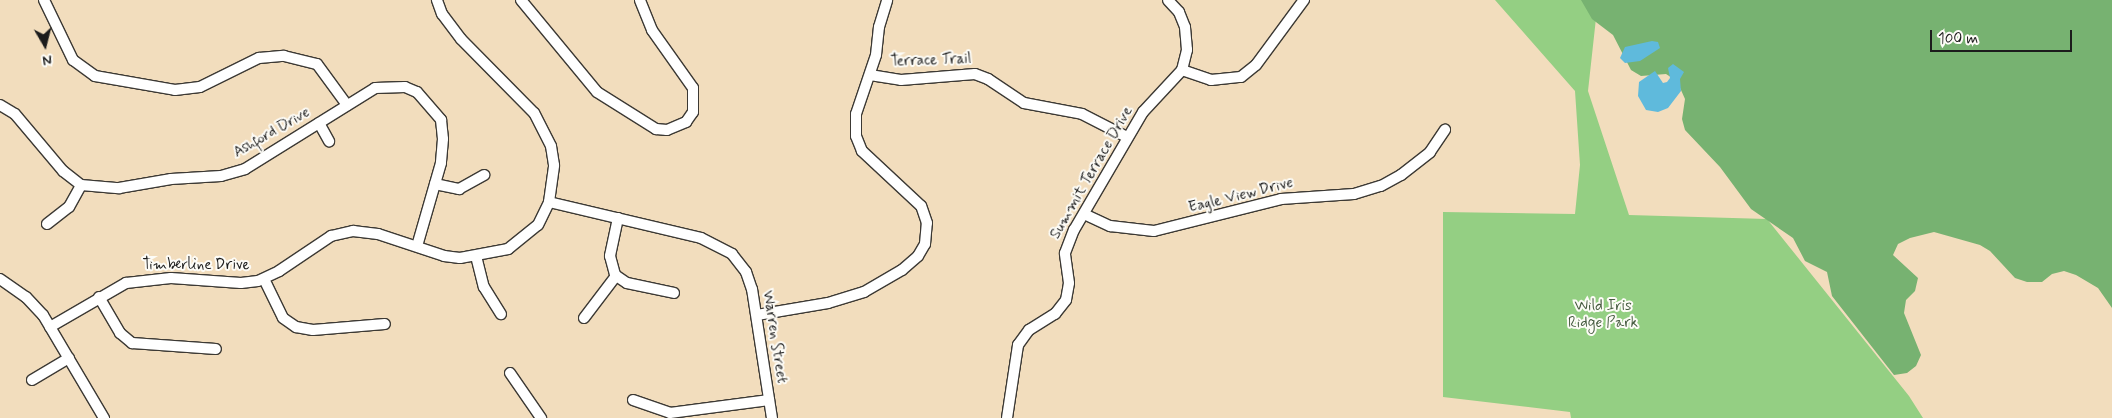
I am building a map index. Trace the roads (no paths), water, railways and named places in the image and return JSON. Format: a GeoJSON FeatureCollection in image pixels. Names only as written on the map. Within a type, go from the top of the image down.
{"type":"FeatureCollection","features":[{"type":"Feature","properties":{"kind":"street"},"geometry":{"type":"LineString","coordinates":[[44,0],[73,60],[95,76],[176,90],[200,87],[259,58],[284,56],[317,64],[347,105]]}},
{"type":"Feature","properties":{"kind":"street","name":"Timberline Drive"},"geometry":{"type":"LineString","coordinates":[[50,327],[99,296],[126,283],[146,279],[241,283],[264,279],[313,246],[338,234],[353,231],[378,234],[444,256],[476,256],[508,249],[538,225],[549,202],[554,165],[551,146],[534,113],[461,39],[442,14],[437,0]]}},
{"type":"Feature","properties":{"kind":"street"},"geometry":{"type":"LineString","coordinates":[[521,0],[597,92],[656,129],[667,130],[686,122],[693,112],[693,88],[652,30],[640,0]]}},
{"type":"Feature","properties":{"kind":"street"},"geometry":{"type":"LineString","coordinates":[[757,315],[841,300],[864,292],[902,270],[918,256],[925,244],[927,223],[921,206],[866,155],[857,141],[855,119],[870,75],[887,0]]}},
{"type":"Feature","properties":{"kind":"street"},"geometry":{"type":"LineString","coordinates":[[1168,0],[1179,12],[1185,27],[1188,50],[1182,70],[1211,80],[1241,77],[1256,65],[1304,0]]}},
{"type":"Feature","properties":{"kind":"street","name":"Summit Terrace Drive"},"geometry":{"type":"LineString","coordinates":[[1007,418],[1018,346],[1029,330],[1055,314],[1066,300],[1069,283],[1066,249],[1127,137],[1143,112],[1182,70]]}},
{"type":"Feature","properties":{"kind":"street","name":"Terrace Trail"},"geometry":{"type":"LineString","coordinates":[[870,75],[901,80],[975,74],[988,79],[1024,103],[1082,114],[1127,137]]}},
{"type":"Feature","properties":{"kind":"street","name":"Ashford Drive"},"geometry":{"type":"LineString","coordinates":[[81,185],[119,188],[221,176],[245,169],[375,88],[393,85],[417,92],[441,120],[444,139],[435,184],[417,246]]}},
{"type":"Feature","properties":{"kind":"street"},"geometry":{"type":"LineString","coordinates":[[0,105],[15,114],[63,171],[81,185],[69,207],[47,224]]}},
{"type":"Feature","properties":{"kind":"street"},"geometry":{"type":"LineString","coordinates":[[319,123],[329,141]]}},
{"type":"Feature","properties":{"kind":"street","name":"Eagle View Drive"},"geometry":{"type":"LineString","coordinates":[[1084,214],[1110,226],[1154,231],[1281,199],[1354,194],[1401,175],[1430,152],[1445,130]]}},
{"type":"Feature","properties":{"kind":"street"},"geometry":{"type":"LineString","coordinates":[[435,184],[459,189],[484,175]]}},
{"type":"Feature","properties":{"kind":"street","name":"Warren Street"},"geometry":{"type":"LineString","coordinates":[[549,202],[700,238],[726,249],[746,272],[757,315],[772,418]]}},
{"type":"Feature","properties":{"kind":"street"},"geometry":{"type":"LineString","coordinates":[[618,218],[610,259],[616,276],[627,283],[674,293]]}},
{"type":"Feature","properties":{"kind":"street"},"geometry":{"type":"LineString","coordinates":[[476,256],[484,288],[501,314]]}},
{"type":"Feature","properties":{"kind":"street"},"geometry":{"type":"LineString","coordinates":[[584,318],[616,276]]}},
{"type":"Feature","properties":{"kind":"street"},"geometry":{"type":"LineString","coordinates":[[0,279],[26,297],[50,327],[104,418]]}},
{"type":"Feature","properties":{"kind":"street"},"geometry":{"type":"LineString","coordinates":[[264,279],[284,318],[296,327],[313,330],[385,324]]}},
{"type":"Feature","properties":{"kind":"street"},"geometry":{"type":"LineString","coordinates":[[99,296],[120,333],[132,343],[150,347],[216,349]]}},
{"type":"Feature","properties":{"kind":"street"},"geometry":{"type":"LineString","coordinates":[[32,380],[69,358]]}},
{"type":"Feature","properties":{"kind":"street"},"geometry":{"type":"LineString","coordinates":[[510,373],[540,418]]}},
{"type":"Feature","properties":{"kind":"street","name":"Warren Street"},"geometry":{"type":"LineString","coordinates":[[633,400],[670,413],[770,400]]}},
{"type":"Feature","properties":{"kind":"water"},"geometry":{"type":"Polygon","coordinates":[[[1652,41],[1658,42],[1660,48],[1640,61],[1625,63],[1620,58],[1625,47],[1652,41]]]}},
{"type":"Feature","properties":{"kind":"water"},"geometry":{"type":"Polygon","coordinates":[[[1673,64],[1684,72],[1680,79],[1681,91],[1668,108],[1658,112],[1646,110],[1638,96],[1639,82],[1655,71],[1663,83],[1667,82],[1670,78],[1668,68],[1673,64]]]}},
{"type":"Feature","properties":{"kind":"park label","name":"Wild Iris Ridge Park"},"geometry":{"type":"Point","coordinates":[1603,314]}}]}
